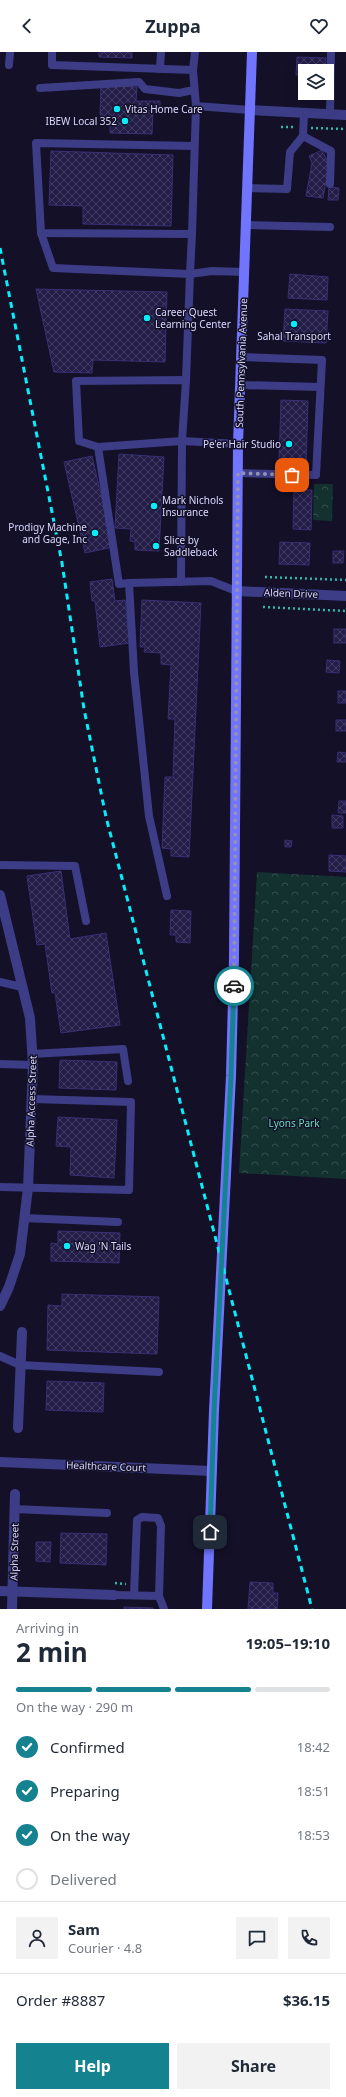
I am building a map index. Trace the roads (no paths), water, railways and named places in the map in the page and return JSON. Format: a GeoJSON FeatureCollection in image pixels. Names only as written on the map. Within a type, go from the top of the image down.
{"type":"FeatureCollection","features":[{"type":"Feature","properties":{"kind":"main road","name":"South Pennsylvania Avenue"},"geometry":{"type":"LineString","coordinates":[[207,1609],[214,1411],[226,1191],[234,958],[238,444],[252,52]]}},
{"type":"Feature","properties":{"kind":"street"},"geometry":{"type":"LineString","coordinates":[[250,110],[346,115]]}},
{"type":"Feature","properties":{"kind":"street","name":"Alden Drive"},"geometry":{"type":"LineString","coordinates":[[236,591],[346,596]]}},
{"type":"Feature","properties":{"kind":"street","name":"Alpha Access Street"},"geometry":{"type":"LineString","coordinates":[[0,895],[30,1018],[33,1065],[28,1188],[20,1254],[9,1287],[0,1306]]}},
{"type":"Feature","properties":{"kind":"street"},"geometry":{"type":"LineString","coordinates":[[18,1428],[22,1332]]}},
{"type":"Feature","properties":{"kind":"street","name":"Healthcare Court"},"geometry":{"type":"LineString","coordinates":[[0,1462],[212,1471]]}},
{"type":"Feature","properties":{"kind":"street","name":"Alpha Street"},"geometry":{"type":"LineString","coordinates":[[12,1609],[15,1494]]}},
{"type":"Feature","properties":{"kind":"street"},"geometry":{"type":"LineString","coordinates":[[0,1591],[114,1595]]}},
{"type":"Feature","properties":{"kind":"lane"},"geometry":{"type":"LineString","coordinates":[[9,65],[10,52]]}},
{"type":"Feature","properties":{"kind":"lane"},"geometry":{"type":"LineString","coordinates":[[52,52],[52,65],[193,70]]}},
{"type":"Feature","properties":{"kind":"lane"},"geometry":{"type":"LineString","coordinates":[[160,69],[161,52]]}},
{"type":"Feature","properties":{"kind":"lane"},"geometry":{"type":"LineString","coordinates":[[181,582],[182,441],[186,380],[196,106],[193,70],[194,52]]}},
{"type":"Feature","properties":{"kind":"lane"},"geometry":{"type":"LineString","coordinates":[[330,114],[331,52]]}},
{"type":"Feature","properties":{"kind":"lane"},"geometry":{"type":"LineString","coordinates":[[40,88],[139,82],[145,89],[179,93],[194,90]]}},
{"type":"Feature","properties":{"kind":"lane"},"geometry":{"type":"LineString","coordinates":[[196,106],[250,110]]}},
{"type":"Feature","properties":{"kind":"lane"},"geometry":{"type":"LineString","coordinates":[[247,188],[287,188],[290,152],[303,136],[304,113]]}},
{"type":"Feature","properties":{"kind":"lane"},"geometry":{"type":"LineString","coordinates":[[303,136],[331,151],[330,184]]}},
{"type":"Feature","properties":{"kind":"lane"},"geometry":{"type":"LineString","coordinates":[[194,146],[36,143],[41,233],[53,268],[190,274],[212,271],[244,272]]}},
{"type":"Feature","properties":{"kind":"lane"},"geometry":{"type":"LineString","coordinates":[[246,225],[330,227]]}},
{"type":"Feature","properties":{"kind":"lane"},"geometry":{"type":"LineString","coordinates":[[41,233],[192,234]]}},
{"type":"Feature","properties":{"kind":"lane"},"geometry":{"type":"LineString","coordinates":[[238,473],[316,475],[322,360],[241,357]]}},
{"type":"Feature","properties":{"kind":"lane"},"geometry":{"type":"LineString","coordinates":[[186,380],[76,381],[79,441],[98,447],[182,441],[238,444]]}},
{"type":"Feature","properties":{"kind":"lane"},"geometry":{"type":"LineString","coordinates":[[240,385],[320,387]]}},
{"type":"Feature","properties":{"kind":"lane"},"geometry":{"type":"LineString","coordinates":[[98,447],[118,584],[211,581],[236,591]]}},
{"type":"Feature","properties":{"kind":"lane"},"geometry":{"type":"LineString","coordinates":[[129,583],[134,672],[149,816],[167,896]]}},
{"type":"Feature","properties":{"kind":"lane"},"geometry":{"type":"LineString","coordinates":[[0,865],[75,866],[86,921]]}},
{"type":"Feature","properties":{"kind":"lane"},"geometry":{"type":"LineString","coordinates":[[0,982],[22,986]]}},
{"type":"Feature","properties":{"kind":"lane"},"geometry":{"type":"LineString","coordinates":[[32,1054],[123,1049],[128,1081]]}},
{"type":"Feature","properties":{"kind":"lane"},"geometry":{"type":"LineString","coordinates":[[0,1064],[33,1065]]}},
{"type":"Feature","properties":{"kind":"lane"},"geometry":{"type":"LineString","coordinates":[[0,1187],[129,1190],[131,1102],[32,1099]]}},
{"type":"Feature","properties":{"kind":"lane"},"geometry":{"type":"LineString","coordinates":[[24,1218],[118,1222]]}},
{"type":"Feature","properties":{"kind":"lane"},"geometry":{"type":"LineString","coordinates":[[0,1356],[20,1365],[159,1372]]}},
{"type":"Feature","properties":{"kind":"lane"},"geometry":{"type":"LineString","coordinates":[[14,1509],[106,1513]]}},
{"type":"Feature","properties":{"kind":"lane"},"geometry":{"type":"LineString","coordinates":[[134,1595],[137,1520],[142,1517],[158,1518],[161,1523],[159,1596],[164,1609]]}},
{"type":"Feature","properties":{"kind":"lane"},"geometry":{"type":"LineString","coordinates":[[114,1595],[159,1596]]}},
{"type":"Feature","properties":{"kind":"railway"},"geometry":{"type":"LineString","coordinates":[[0,248],[62,563],[84,709],[106,817],[312,1609]]}},
{"type":"Feature","properties":{"kind":"place","name":"Vitas Home Care"},"geometry":{"type":"Point","coordinates":[117,109]}},
{"type":"Feature","properties":{"kind":"place","name":"IBEW Local 352"},"geometry":{"type":"Point","coordinates":[125,121]}},
{"type":"Feature","properties":{"kind":"place","name":"Career Quest Learning Center"},"geometry":{"type":"Point","coordinates":[147,318]}},
{"type":"Feature","properties":{"kind":"place","name":"Sahal Transport"},"geometry":{"type":"Point","coordinates":[294,324]}},
{"type":"Feature","properties":{"kind":"place","name":"Pe'er Hair Studio"},"geometry":{"type":"Point","coordinates":[289,444]}},
{"type":"Feature","properties":{"kind":"place","name":"Mark Nichols Insurance"},"geometry":{"type":"Point","coordinates":[154,506]}},
{"type":"Feature","properties":{"kind":"place","name":"Prodigy Machine and Gage, Inc"},"geometry":{"type":"Point","coordinates":[95,533]}},
{"type":"Feature","properties":{"kind":"place","name":"Slice by Saddleback"},"geometry":{"type":"Point","coordinates":[156,546]}},
{"type":"Feature","properties":{"kind":"place","name":"Wag 'N Tails"},"geometry":{"type":"Point","coordinates":[67,1246]}},
{"type":"Feature","properties":{"kind":"park label","name":"Lyons Park"},"geometry":{"type":"Point","coordinates":[294,1123]}}]}
